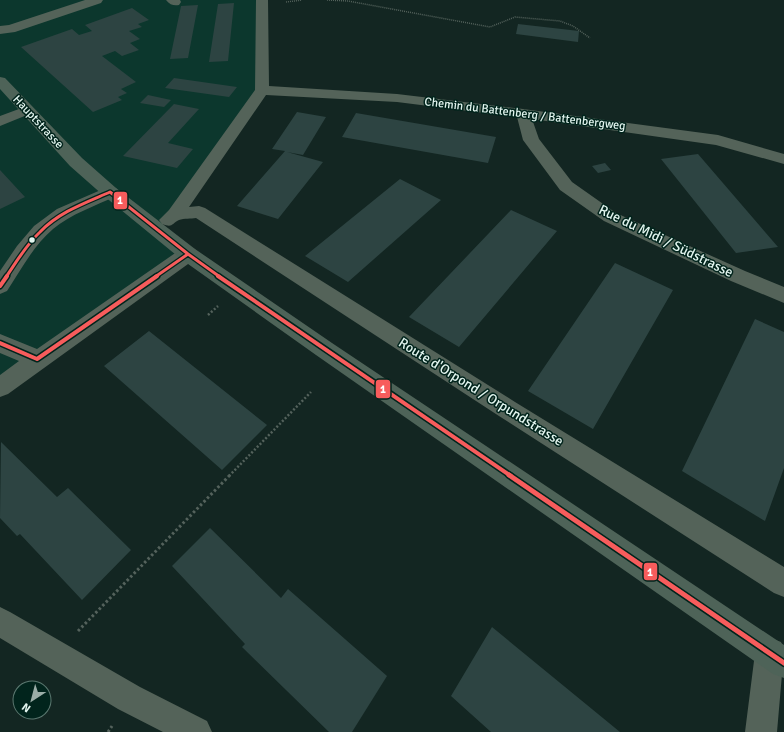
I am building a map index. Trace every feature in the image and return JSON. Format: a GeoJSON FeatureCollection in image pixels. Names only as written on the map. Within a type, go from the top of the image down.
{"type":"FeatureCollection","features":[{"type":"Feature","properties":{"kind":"main road","name":"Hauptstrasse"},"geometry":{"type":"LineString","coordinates":[[0,81],[76,162],[110,192]]}},
{"type":"Feature","properties":{"kind":"main road"},"geometry":{"type":"LineString","coordinates":[[110,192],[188,254],[324,349],[777,658]]}},
{"type":"Feature","properties":{"kind":"street"},"geometry":{"type":"LineString","coordinates":[[0,36],[6,29],[97,0]]}},
{"type":"Feature","properties":{"kind":"street"},"geometry":{"type":"LineString","coordinates":[[156,230],[175,214],[262,90],[262,0]]}},
{"type":"Feature","properties":{"kind":"street","name":"Chemin du Battenberg / Battenbergweg"},"geometry":{"type":"LineString","coordinates":[[262,90],[397,98],[523,113],[718,140],[784,159]]}},
{"type":"Feature","properties":{"kind":"street"},"geometry":{"type":"LineString","coordinates":[[0,121],[27,110]]}},
{"type":"Feature","properties":{"kind":"street","name":"Rue du Midi / Südstrasse"},"geometry":{"type":"LineString","coordinates":[[523,113],[532,140],[566,186],[610,217],[738,276],[784,294]]}},
{"type":"Feature","properties":{"kind":"street"},"geometry":{"type":"LineString","coordinates":[[0,286],[31,241],[48,223],[76,207],[110,192]]}},
{"type":"Feature","properties":{"kind":"street","name":"Route d'Orpond / Orpundstrasse"},"geometry":{"type":"LineString","coordinates":[[175,214],[199,212],[784,583]]}},
{"type":"Feature","properties":{"kind":"street"},"geometry":{"type":"LineString","coordinates":[[0,387],[37,359],[188,254]]}},
{"type":"Feature","properties":{"kind":"street"},"geometry":{"type":"LineString","coordinates":[[0,342],[37,359]]}},
{"type":"Feature","properties":{"kind":"street"},"geometry":{"type":"LineString","coordinates":[[0,622],[129,698],[196,732]]}},
{"type":"Feature","properties":{"kind":"street"},"geometry":{"type":"LineString","coordinates":[[761,732],[777,658]]}},
{"type":"Feature","properties":{"kind":"path"},"geometry":{"type":"LineString","coordinates":[[327,0],[348,1],[490,27],[515,17],[560,21],[573,26],[590,38]]}},
{"type":"Feature","properties":{"kind":"path"},"geometry":{"type":"LineString","coordinates":[[56,654],[311,392]]}},
{"type":"Feature","properties":{"kind":"shaded area"},"geometry":{"type":"Polygon","coordinates":[[[0,0],[262,0],[262,90],[157,230],[188,254],[0,387],[0,0]]]}},
{"type":"Feature","properties":{"kind":"building"},"geometry":{"type":"Polygon","coordinates":[[[234,3],[228,61],[209,62],[218,4],[234,3]]]}},
{"type":"Feature","properties":{"kind":"building"},"geometry":{"type":"Polygon","coordinates":[[[198,5],[188,58],[170,59],[181,6],[198,5]]]}},
{"type":"Feature","properties":{"kind":"building"},"geometry":{"type":"Polygon","coordinates":[[[132,8],[149,20],[138,24],[142,27],[129,31],[140,39],[130,43],[139,50],[122,56],[115,51],[102,56],[136,82],[121,89],[127,93],[118,97],[122,100],[93,112],[21,47],[72,29],[79,35],[92,31],[85,25],[132,8]]]}},
{"type":"Feature","properties":{"kind":"building"},"geometry":{"type":"Polygon","coordinates":[[[518,24],[579,31],[578,42],[516,34],[518,24]]]}},
{"type":"Feature","properties":{"kind":"building"},"geometry":{"type":"Polygon","coordinates":[[[174,78],[237,87],[229,97],[165,88],[174,78]]]}},
{"type":"Feature","properties":{"kind":"building"},"geometry":{"type":"Polygon","coordinates":[[[148,95],[171,100],[164,107],[140,103],[148,95]]]}},
{"type":"Feature","properties":{"kind":"building"},"geometry":{"type":"Polygon","coordinates":[[[174,104],[199,109],[168,143],[193,149],[177,168],[123,156],[174,104]]]}},
{"type":"Feature","properties":{"kind":"building"},"geometry":{"type":"Polygon","coordinates":[[[297,112],[326,117],[303,155],[287,152],[323,162],[278,219],[237,206],[285,151],[272,149],[297,112]]]}},
{"type":"Feature","properties":{"kind":"building"},"geometry":{"type":"Polygon","coordinates":[[[356,113],[496,137],[488,163],[342,137],[356,113]]]}},
{"type":"Feature","properties":{"kind":"building"},"geometry":{"type":"Polygon","coordinates":[[[698,154],[778,247],[736,253],[661,159],[698,154]]]}},
{"type":"Feature","properties":{"kind":"building"},"geometry":{"type":"Polygon","coordinates":[[[605,163],[611,170],[598,173],[592,166],[605,163]]]}},
{"type":"Feature","properties":{"kind":"building"},"geometry":{"type":"Polygon","coordinates":[[[0,170],[25,197],[0,209],[0,170]]]}},
{"type":"Feature","properties":{"kind":"building"},"geometry":{"type":"Polygon","coordinates":[[[400,179],[441,200],[348,282],[305,256],[400,179]]]}},
{"type":"Feature","properties":{"kind":"building"},"geometry":{"type":"Polygon","coordinates":[[[511,210],[557,231],[459,347],[409,317],[511,210]]]}},
{"type":"Feature","properties":{"kind":"building"},"geometry":{"type":"Polygon","coordinates":[[[615,263],[673,290],[593,429],[528,391],[615,263]]]}},
{"type":"Feature","properties":{"kind":"building"},"geometry":{"type":"Polygon","coordinates":[[[755,319],[784,332],[784,468],[765,521],[682,471],[755,319]]]}},
{"type":"Feature","properties":{"kind":"building"},"geometry":{"type":"Polygon","coordinates":[[[149,331],[267,425],[222,470],[104,366],[149,331]]]}},
{"type":"Feature","properties":{"kind":"building"},"geometry":{"type":"Polygon","coordinates":[[[1,442],[57,497],[68,488],[131,550],[82,600],[20,534],[17,536],[0,518],[1,442]]]}},
{"type":"Feature","properties":{"kind":"building"},"geometry":{"type":"Polygon","coordinates":[[[210,528],[281,598],[288,589],[387,676],[352,732],[329,732],[242,647],[245,644],[172,566],[210,528]]]}},
{"type":"Feature","properties":{"kind":"building"},"geometry":{"type":"Polygon","coordinates":[[[492,627],[620,732],[491,732],[451,696],[492,627]]]}},
{"type":"Feature","properties":{"kind":"transit line","name":"1"},"geometry":{"type":"LineString","coordinates":[[0,286],[33,238],[54,219],[69,210],[110,192],[188,254],[238,290],[784,663]]}},
{"type":"Feature","properties":{"kind":"transit line","name":"1"},"geometry":{"type":"LineString","coordinates":[[0,343],[37,359],[188,254]]}}]}
